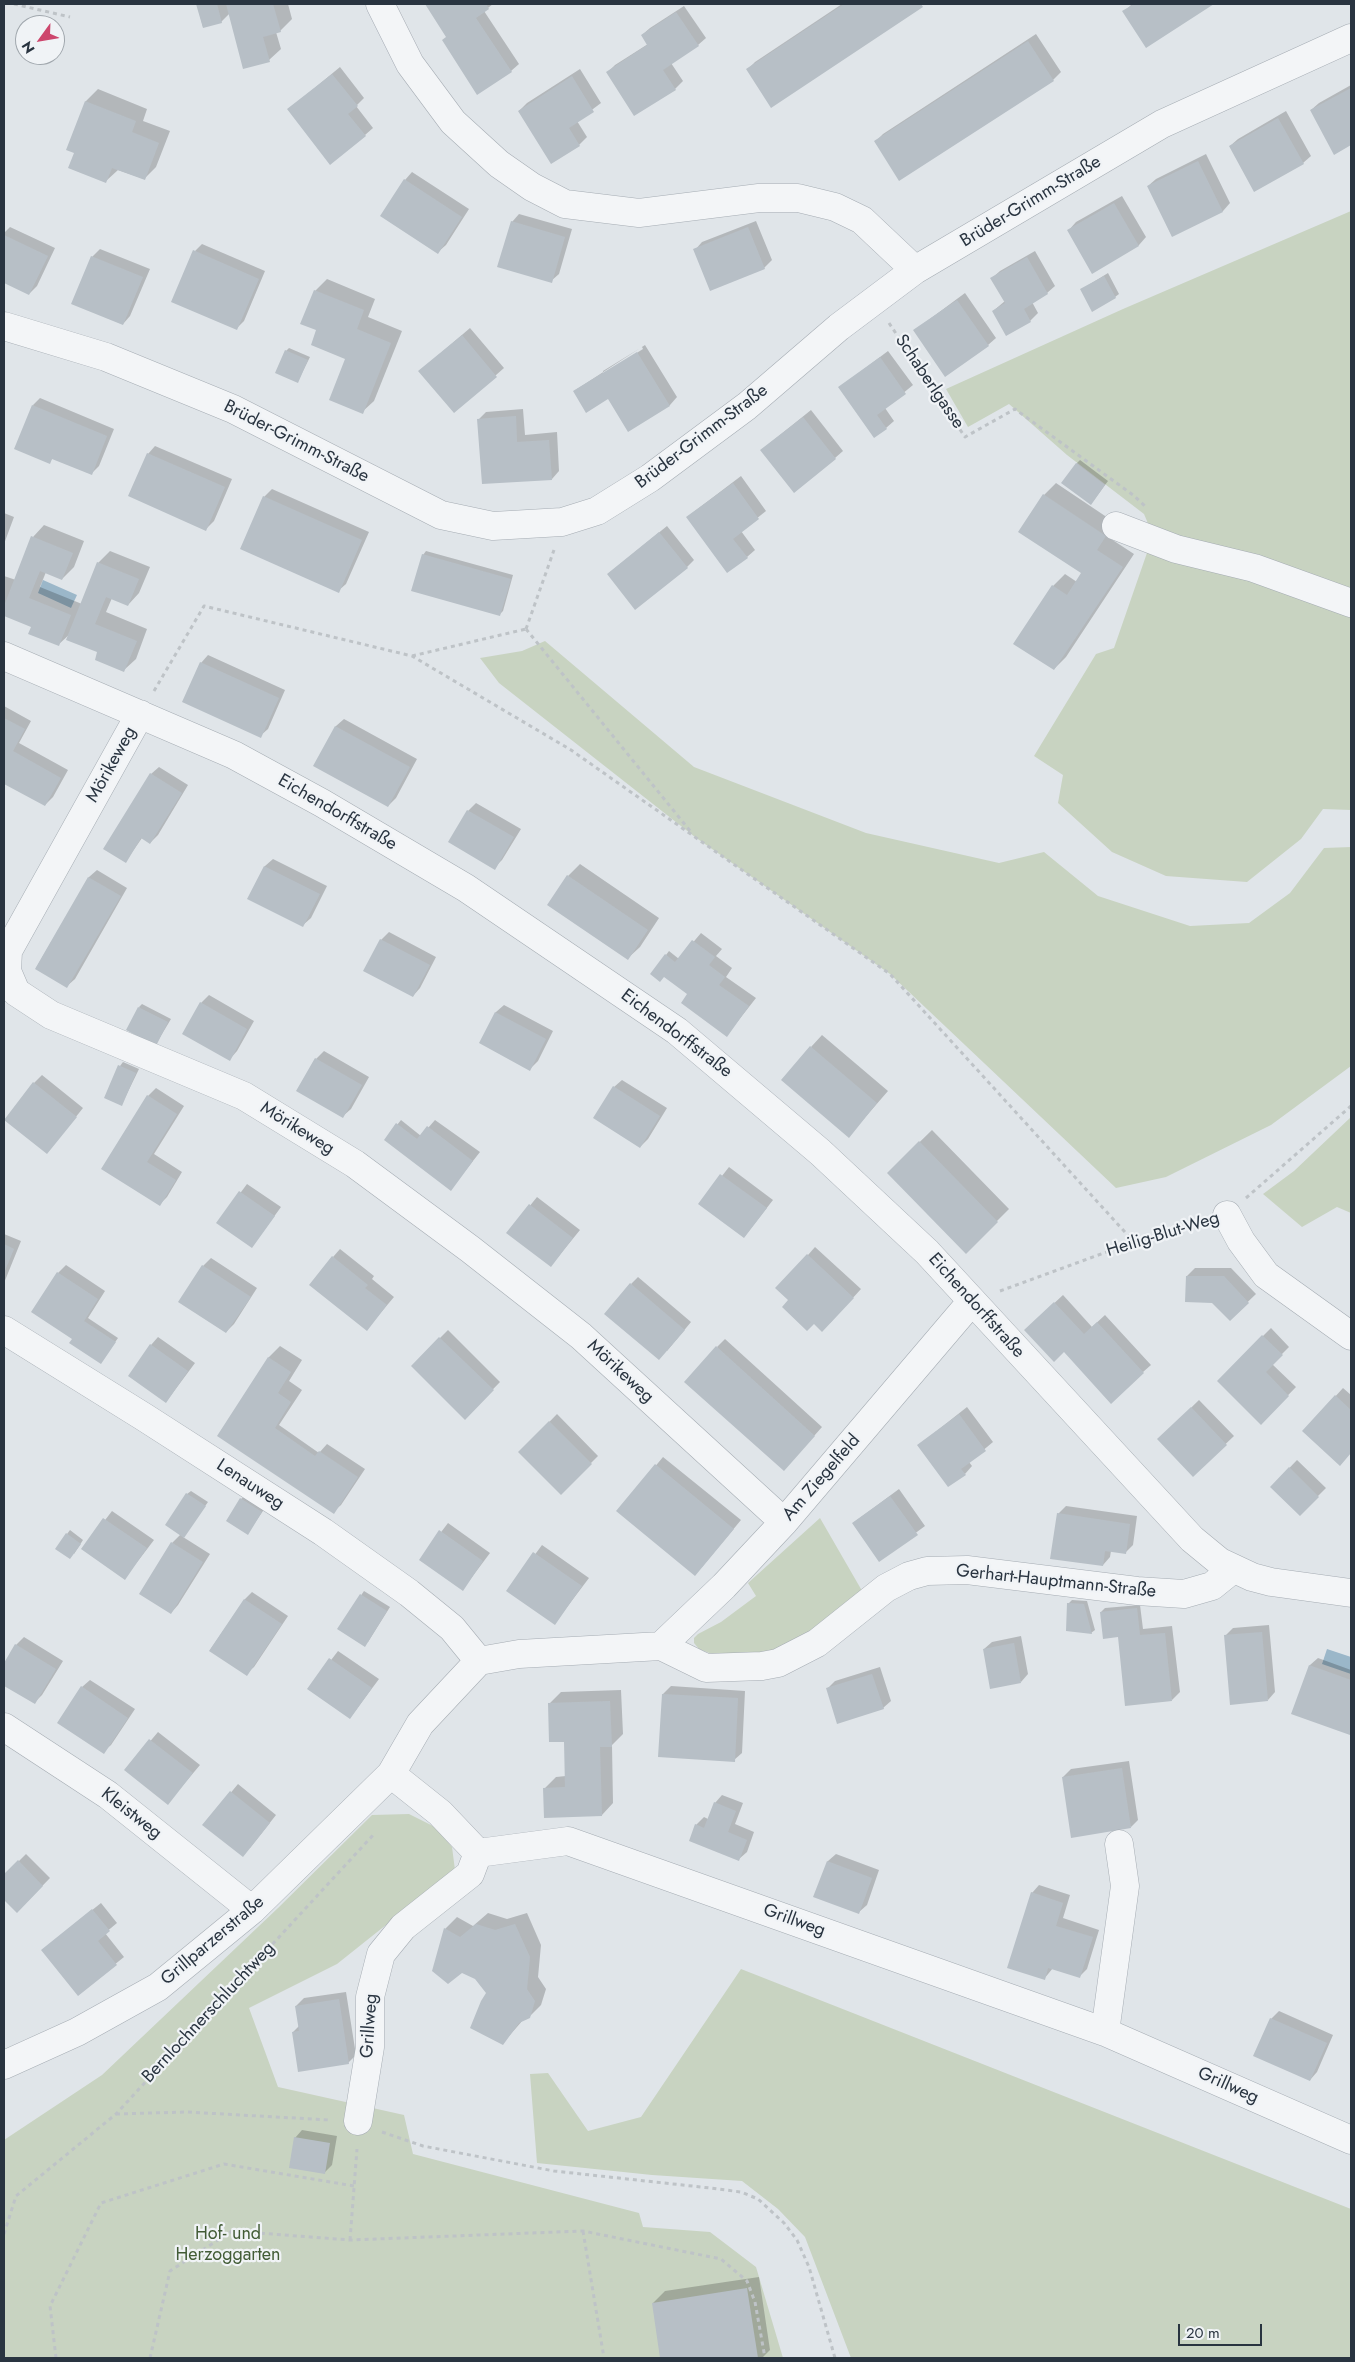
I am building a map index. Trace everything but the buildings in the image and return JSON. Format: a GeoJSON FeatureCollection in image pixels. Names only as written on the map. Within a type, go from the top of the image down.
{"type":"FeatureCollection","features":[{"type":"Feature","properties":{"kind":"street"},"geometry":{"type":"LineString","coordinates":[[380,4],[410,64],[452,122],[499,164],[532,187],[565,204],[639,213],[759,198],[798,198],[835,208],[862,220],[915,270]]}},
{"type":"Feature","properties":{"kind":"street","name":"Brüder-Grimm-Straße"},"geometry":{"type":"LineString","coordinates":[[4,326],[106,357],[233,409],[441,515],[493,526],[562,522],[597,511],[650,478],[747,406],[839,328],[915,270],[1162,124],[1351,38]]}},
{"type":"Feature","properties":{"kind":"street"},"geometry":{"type":"LineString","coordinates":[[1116,526],[1176,548],[1254,568],[1351,603]]}},
{"type":"Feature","properties":{"kind":"street","name":"Eichendorffstraße"},"geometry":{"type":"LineString","coordinates":[[4,656],[234,755],[401,849],[482,899],[677,1031],[820,1152],[927,1252],[1178,1525],[1209,1553],[1233,1569]]}},
{"type":"Feature","properties":{"kind":"street","name":"Mörikeweg"},"geometry":{"type":"LineString","coordinates":[[140,714],[8,951],[7,971],[16,992],[51,1015],[244,1096],[355,1164],[470,1249],[581,1336],[784,1522]]}},
{"type":"Feature","properties":{"kind":"street"},"geometry":{"type":"LineString","coordinates":[[1226,1215],[1241,1240],[1266,1274],[1351,1336]]}},
{"type":"Feature","properties":{"kind":"street","name":"Am Ziegelfeld"},"geometry":{"type":"LineString","coordinates":[[661,1646],[724,1586],[784,1522],[972,1301]]}},
{"type":"Feature","properties":{"kind":"street","name":"Lenauweg"},"geometry":{"type":"LineString","coordinates":[[4,1330],[135,1411],[323,1532],[409,1593],[452,1628],[479,1661]]}},
{"type":"Feature","properties":{"kind":"street"},"geometry":{"type":"LineString","coordinates":[[1233,1569],[1272,1582],[1351,1593]]}},
{"type":"Feature","properties":{"kind":"street","name":"Gerhart-Hauptmann-Straße"},"geometry":{"type":"LineString","coordinates":[[479,1661],[519,1654],[661,1646],[706,1668],[746,1668],[778,1663],[817,1643],[886,1588],[909,1576],[927,1571],[967,1570],[1137,1592],[1184,1594],[1212,1586],[1233,1569]]}},
{"type":"Feature","properties":{"kind":"street"},"geometry":{"type":"LineString","coordinates":[[478,1853],[440,1813],[392,1774],[420,1724],[479,1661]]}},
{"type":"Feature","properties":{"kind":"street","name":"Kleistweg"},"geometry":{"type":"LineString","coordinates":[[4,1727],[108,1796],[252,1910]]}},
{"type":"Feature","properties":{"kind":"street","name":"Grillparzerstraße"},"geometry":{"type":"LineString","coordinates":[[4,2065],[77,2032],[158,1987],[252,1910],[392,1774]]}},
{"type":"Feature","properties":{"kind":"street","name":"Grillweg"},"geometry":{"type":"LineString","coordinates":[[358,2121],[370,2047],[370,1997],[381,1954],[403,1927],[470,1874],[478,1853],[568,1841],[1105,2032],[1351,2140]]}},
{"type":"Feature","properties":{"kind":"street"},"geometry":{"type":"LineString","coordinates":[[1105,2032],[1125,1886],[1119,1844]]}},
{"type":"Feature","properties":{"kind":"path"},"geometry":{"type":"LineString","coordinates":[[14,4],[70,17]]}},
{"type":"Feature","properties":{"kind":"path","name":"Schaberlgasse"},"geometry":{"type":"LineString","coordinates":[[874,301],[965,437],[1015,409],[1140,500]]}},
{"type":"Feature","properties":{"kind":"path"},"geometry":{"type":"LineString","coordinates":[[526,630],[562,522]]}},
{"type":"Feature","properties":{"kind":"path"},"geometry":{"type":"LineString","coordinates":[[140,714],[204,606],[412,656],[571,750],[890,974],[1134,1242]]}},
{"type":"Feature","properties":{"kind":"path"},"geometry":{"type":"LineString","coordinates":[[412,656],[526,630]]}},
{"type":"Feature","properties":{"kind":"path"},"geometry":{"type":"LineString","coordinates":[[526,630],[695,837]]}},
{"type":"Feature","properties":{"kind":"path","name":"Heilig-Blut-Weg"},"geometry":{"type":"LineString","coordinates":[[972,1301],[1134,1242],[1226,1215],[1351,1106]]}},
{"type":"Feature","properties":{"kind":"path","name":"Bernlochnerschluchtweg"},"geometry":{"type":"LineString","coordinates":[[4,2234],[16,2196],[116,2114],[375,1832]]}},
{"type":"Feature","properties":{"kind":"path"},"geometry":{"type":"LineString","coordinates":[[116,2114],[187,2112],[358,2121],[390,2136],[423,2146],[516,2164],[563,2172],[742,2192],[758,2199],[784,2223],[797,2240],[810,2267],[834,2358]]}},
{"type":"Feature","properties":{"kind":"path"},"geometry":{"type":"LineString","coordinates":[[350,2240],[358,2121]]}},
{"type":"Feature","properties":{"kind":"path"},"geometry":{"type":"LineString","coordinates":[[56,2358],[50,2306],[101,2203],[224,2164],[354,2186]]}},
{"type":"Feature","properties":{"kind":"path"},"geometry":{"type":"LineString","coordinates":[[150,2358],[170,2271],[232,2231],[350,2240],[583,2231],[721,2259],[747,2281],[755,2302],[765,2358]]}},
{"type":"Feature","properties":{"kind":"path"},"geometry":{"type":"LineString","coordinates":[[583,2231],[604,2358]]}},
{"type":"Feature","properties":{"kind":"green space"},"geometry":{"type":"Polygon","coordinates":[[[1351,211],[1351,595],[1152,533],[1144,514],[1067,455],[1009,404],[968,427],[946,389],[1123,309],[1351,211]]]}},
{"type":"Feature","properties":{"kind":"green space"},"geometry":{"type":"Polygon","coordinates":[[[1148,550],[1275,588],[1351,616],[1351,810],[1323,809],[1301,839],[1247,882],[1166,876],[1112,852],[1058,803],[1063,775],[1034,756],[1096,654],[1114,648],[1148,550]]]}},
{"type":"Feature","properties":{"kind":"green space"},"geometry":{"type":"Polygon","coordinates":[[[545,641],[694,767],[866,833],[999,863],[1044,852],[1098,896],[1190,926],[1249,923],[1290,893],[1324,848],[1351,847],[1351,1066],[1271,1125],[1166,1177],[1116,1188],[890,974],[695,837],[499,683],[480,658],[522,651],[545,641]]]}},
{"type":"Feature","properties":{"kind":"green space"},"geometry":{"type":"Polygon","coordinates":[[[1351,1117],[1351,1213],[1337,1207],[1302,1227],[1263,1194],[1294,1171],[1351,1117]]]}},
{"type":"Feature","properties":{"kind":"green space"},"geometry":{"type":"Polygon","coordinates":[[[820,1518],[865,1596],[775,1654],[717,1656],[699,1649],[694,1643],[694,1638],[721,1622],[756,1596],[748,1583],[820,1518]]]}},
{"type":"Feature","properties":{"kind":"green space","name":"Hof- und Herzoggarten"},"geometry":{"type":"Polygon","coordinates":[[[409,1814],[435,1827],[452,1847],[455,1870],[337,1964],[249,2008],[278,2087],[404,2115],[413,2154],[639,2213],[643,2227],[710,2232],[756,2267],[783,2358],[4,2358],[4,2140],[102,2075],[278,1908],[372,1815],[409,1814]]]}},
{"type":"Feature","properties":{"kind":"green space"},"geometry":{"type":"Polygon","coordinates":[[[741,1969],[1351,2209],[1351,2358],[851,2358],[805,2237],[778,2209],[742,2181],[652,2175],[537,2163],[530,2074],[548,2073],[588,2131],[641,2117],[741,1969]]]}},
{"type":"Feature","properties":{"kind":"water"},"geometry":{"type":"Polygon","coordinates":[[[43,580],[77,595],[71,608],[38,593],[43,580]]]}},
{"type":"Feature","properties":{"kind":"water"},"geometry":{"type":"Polygon","coordinates":[[[1327,1649],[1351,1657],[1351,1674],[1322,1664],[1327,1649]]]}}]}
